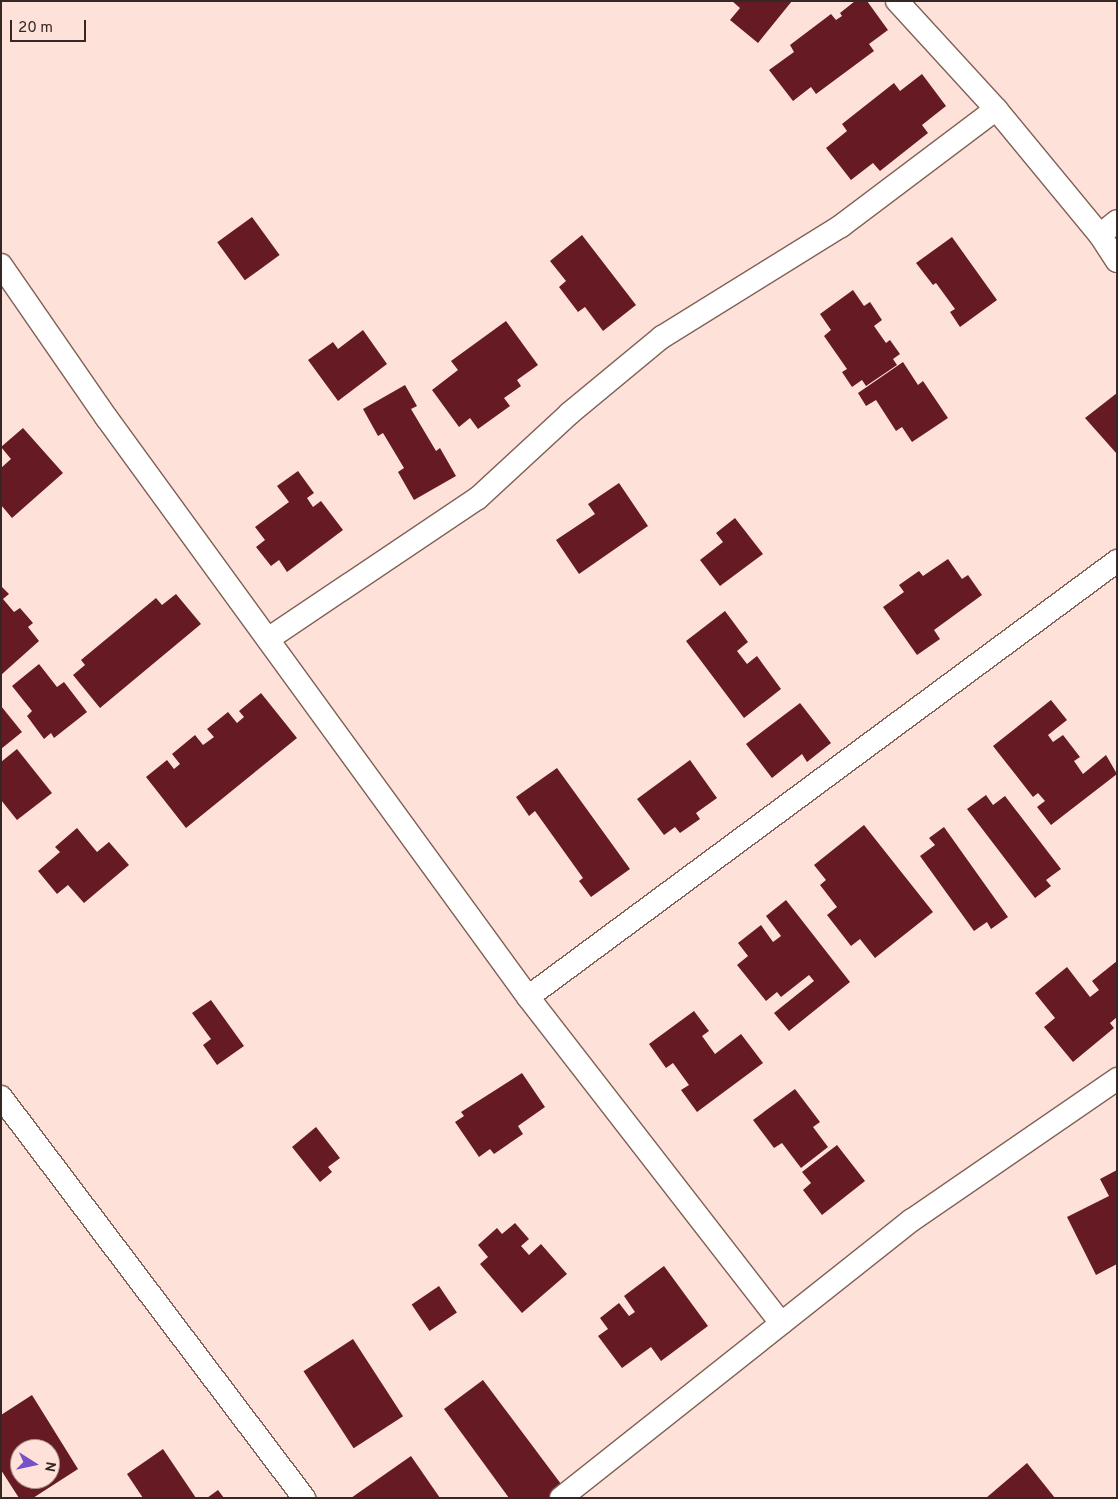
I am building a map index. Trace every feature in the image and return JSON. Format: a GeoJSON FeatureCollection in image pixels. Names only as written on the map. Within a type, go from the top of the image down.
{"type":"FeatureCollection","features":[{"type":"Feature","properties":{"kind":"street"},"geometry":{"type":"LineString","coordinates":[[897,1],[996,109],[1100,235],[1117,261]]}},
{"type":"Feature","properties":{"kind":"street"},"geometry":{"type":"LineString","coordinates":[[268,639],[478,498],[570,413],[662,337],[841,226],[996,109]]}},
{"type":"Feature","properties":{"kind":"street"},"geometry":{"type":"LineString","coordinates":[[1100,235],[1117,221]]}},
{"type":"Feature","properties":{"kind":"street"},"geometry":{"type":"LineString","coordinates":[[1,265],[106,417],[528,997],[781,1323]]}},
{"type":"Feature","properties":{"kind":"street"},"geometry":{"type":"LineString","coordinates":[[528,997],[1005,646],[1117,561]]}},
{"type":"Feature","properties":{"kind":"street"},"geometry":{"type":"LineString","coordinates":[[561,1498],[912,1220],[1117,1079]]}},
{"type":"Feature","properties":{"kind":"street"},"geometry":{"type":"LineString","coordinates":[[1,1097],[304,1498]]}},
{"type":"Feature","properties":{"kind":"building"},"geometry":{"type":"Polygon","coordinates":[[[732,1],[792,1],[758,43],[730,20],[740,8],[732,1]]]}},
{"type":"Feature","properties":{"kind":"building"},"geometry":{"type":"Polygon","coordinates":[[[855,1],[867,1],[888,30],[869,44],[874,51],[816,94],[811,87],[793,101],[769,70],[794,52],[790,45],[831,14],[836,20],[842,16],[840,13],[855,1]]]}},
{"type":"Feature","properties":{"kind":"building"},"geometry":{"type":"Polygon","coordinates":[[[922,74],[946,106],[922,125],[928,133],[880,171],[873,163],[851,180],[826,148],[847,131],[842,124],[894,83],[900,91],[922,74]]]}},
{"type":"Feature","properties":{"kind":"building"},"geometry":{"type":"Polygon","coordinates":[[[252,217],[280,255],[245,280],[217,242],[252,217]]]}},
{"type":"Feature","properties":{"kind":"building"},"geometry":{"type":"Polygon","coordinates":[[[582,235],[636,305],[603,331],[585,307],[578,312],[559,287],[566,281],[550,261],[582,235]]]}},
{"type":"Feature","properties":{"kind":"building"},"geometry":{"type":"Polygon","coordinates":[[[952,237],[997,300],[960,327],[950,312],[955,309],[936,283],[933,285],[916,263],[952,237]]]}},
{"type":"Feature","properties":{"kind":"building"},"geometry":{"type":"Polygon","coordinates":[[[853,290],[864,306],[870,302],[882,320],[874,326],[886,343],[890,340],[900,354],[893,359],[897,365],[866,386],[862,380],[852,387],[842,372],[847,369],[824,336],[831,330],[820,314],[853,290]]]}},
{"type":"Feature","properties":{"kind":"building"},"geometry":{"type":"Polygon","coordinates":[[[506,321],[538,365],[517,380],[521,386],[504,398],[510,406],[478,429],[470,418],[459,427],[432,390],[458,370],[451,361],[506,321]]]}},
{"type":"Feature","properties":{"kind":"building"},"geometry":{"type":"Polygon","coordinates":[[[363,330],[387,364],[338,401],[308,360],[333,342],[338,349],[363,330]]]}},
{"type":"Feature","properties":{"kind":"building"},"geometry":{"type":"Polygon","coordinates":[[[903,362],[918,385],[923,381],[948,418],[912,442],[902,427],[896,431],[876,400],[866,406],[858,393],[903,362]]]}},
{"type":"Feature","properties":{"kind":"building"},"geometry":{"type":"Polygon","coordinates":[[[405,385],[417,406],[411,409],[436,451],[440,448],[456,476],[414,500],[398,472],[404,468],[383,433],[378,436],[363,409],[405,385]]]}},
{"type":"Feature","properties":{"kind":"building"},"geometry":{"type":"Polygon","coordinates":[[[1117,393],[1117,454],[1085,418],[1117,393]]]}},
{"type":"Feature","properties":{"kind":"building"},"geometry":{"type":"Polygon","coordinates":[[[23,428],[63,473],[12,518],[1,505],[1,468],[11,459],[1,447],[23,428]]]}},
{"type":"Feature","properties":{"kind":"building"},"geometry":{"type":"Polygon","coordinates":[[[298,471],[314,493],[307,498],[313,507],[321,501],[343,530],[287,572],[279,560],[271,566],[256,547],[265,540],[255,527],[289,502],[277,486],[298,471]]]}},
{"type":"Feature","properties":{"kind":"building"},"geometry":{"type":"Polygon","coordinates":[[[619,483],[648,526],[579,574],[556,540],[595,514],[588,504],[619,483]]]}},
{"type":"Feature","properties":{"kind":"building"},"geometry":{"type":"Polygon","coordinates":[[[735,518],[763,554],[720,586],[700,560],[723,542],[716,533],[735,518]]]}},
{"type":"Feature","properties":{"kind":"building"},"geometry":{"type":"Polygon","coordinates":[[[948,559],[962,579],[968,575],[982,595],[934,630],[940,639],[917,655],[883,607],[904,592],[899,585],[919,571],[923,576],[948,559]]]}},
{"type":"Feature","properties":{"kind":"building"},"geometry":{"type":"Polygon","coordinates":[[[1,586],[9,594],[3,599],[14,612],[20,608],[33,623],[28,627],[39,641],[1,675],[1,586]]]}},
{"type":"Feature","properties":{"kind":"building"},"geometry":{"type":"Polygon","coordinates":[[[176,594],[201,624],[100,708],[73,675],[85,665],[81,660],[156,598],[162,605],[176,594]]]}},
{"type":"Feature","properties":{"kind":"building"},"geometry":{"type":"Polygon","coordinates":[[[725,611],[748,642],[737,651],[747,664],[757,656],[781,689],[744,718],[686,641],[725,611]]]}},
{"type":"Feature","properties":{"kind":"building"},"geometry":{"type":"Polygon","coordinates":[[[39,664],[57,687],[64,682],[87,712],[54,738],[51,733],[44,739],[27,716],[32,711],[12,686],[39,664]]]}},
{"type":"Feature","properties":{"kind":"building"},"geometry":{"type":"Polygon","coordinates":[[[261,693],[297,738],[186,828],[146,777],[167,760],[174,769],[180,764],[172,754],[195,735],[203,745],[214,737],[207,729],[228,712],[237,723],[244,717],[239,711],[261,693]]]}},
{"type":"Feature","properties":{"kind":"building"},"geometry":{"type":"Polygon","coordinates":[[[1051,700],[1067,720],[1048,735],[1053,742],[1063,735],[1080,757],[1074,761],[1083,774],[1106,755],[1117,774],[1051,825],[1037,807],[1045,801],[1038,793],[1033,797],[993,746],[1051,700]]]}},
{"type":"Feature","properties":{"kind":"building"},"geometry":{"type":"Polygon","coordinates":[[[800,703],[831,743],[807,762],[802,754],[772,778],[746,744],[800,703]]]}},
{"type":"Feature","properties":{"kind":"building"},"geometry":{"type":"Polygon","coordinates":[[[1,706],[22,732],[1,749],[1,706]]]}},
{"type":"Feature","properties":{"kind":"building"},"geometry":{"type":"Polygon","coordinates":[[[17,749],[52,793],[17,820],[1,800],[1,762],[17,749]]]}},
{"type":"Feature","properties":{"kind":"building"},"geometry":{"type":"Polygon","coordinates":[[[690,760],[717,798],[696,813],[700,819],[680,833],[675,827],[664,835],[637,799],[690,760]]]}},
{"type":"Feature","properties":{"kind":"building"},"geometry":{"type":"Polygon","coordinates":[[[557,768],[630,869],[591,897],[579,881],[583,878],[535,811],[529,816],[516,797],[557,768]]]}},
{"type":"Feature","properties":{"kind":"building"},"geometry":{"type":"Polygon","coordinates":[[[986,795],[993,805],[1005,796],[1061,869],[1046,880],[1051,886],[1035,898],[967,809],[986,795]]]}},
{"type":"Feature","properties":{"kind":"building"},"geometry":{"type":"Polygon","coordinates":[[[864,825],[933,912],[875,958],[860,939],[851,946],[827,915],[837,907],[820,885],[826,880],[814,865],[864,825]]]}},
{"type":"Feature","properties":{"kind":"building"},"geometry":{"type":"Polygon","coordinates":[[[944,827],[1008,917],[991,929],[987,922],[974,931],[920,856],[935,845],[929,838],[944,827]]]}},
{"type":"Feature","properties":{"kind":"building"},"geometry":{"type":"Polygon","coordinates":[[[77,828],[97,852],[109,842],[129,865],[84,903],[68,885],[57,894],[38,871],[60,852],[55,847],[77,828]]]}},
{"type":"Feature","properties":{"kind":"building"},"geometry":{"type":"Polygon","coordinates":[[[786,900],[850,982],[789,1031],[774,1013],[814,981],[809,975],[781,997],[777,992],[766,1001],[737,965],[748,956],[738,943],[761,925],[773,942],[781,936],[766,916],[786,900]]]}},
{"type":"Feature","properties":{"kind":"building"},"geometry":{"type":"Polygon","coordinates":[[[1117,961],[1117,1017],[1110,1023],[1114,1028],[1073,1062],[1044,1027],[1055,1018],[1035,993],[1067,967],[1090,997],[1099,990],[1092,981],[1117,961]]]}},
{"type":"Feature","properties":{"kind":"building"},"geometry":{"type":"Polygon","coordinates":[[[211,1000],[244,1046],[217,1065],[203,1045],[211,1039],[192,1013],[211,1000]]]}},
{"type":"Feature","properties":{"kind":"building"},"geometry":{"type":"Polygon","coordinates":[[[694,1011],[709,1031],[702,1036],[715,1054],[741,1034],[763,1063],[697,1112],[681,1090],[689,1085],[673,1063],[666,1068],[649,1044],[694,1011]]]}},
{"type":"Feature","properties":{"kind":"building"},"geometry":{"type":"Polygon","coordinates":[[[522,1073],[545,1107],[518,1126],[523,1134],[494,1154],[490,1149],[479,1157],[455,1122],[464,1116],[461,1112],[522,1073]]]}},
{"type":"Feature","properties":{"kind":"building"},"geometry":{"type":"Polygon","coordinates":[[[795,1089],[820,1122],[813,1127],[828,1147],[801,1168],[782,1143],[774,1148],[753,1120],[795,1089]]]}},
{"type":"Feature","properties":{"kind":"building"},"geometry":{"type":"Polygon","coordinates":[[[316,1127],[340,1158],[328,1167],[332,1172],[320,1182],[292,1147],[316,1127]]]}},
{"type":"Feature","properties":{"kind":"building"},"geometry":{"type":"Polygon","coordinates":[[[837,1145],[865,1181],[822,1215],[803,1190],[811,1183],[802,1172],[837,1145]]]}},
{"type":"Feature","properties":{"kind":"building"},"geometry":{"type":"Polygon","coordinates":[[[1117,1170],[1117,1264],[1096,1275],[1067,1217],[1109,1196],[1100,1179],[1117,1170]]]}},
{"type":"Feature","properties":{"kind":"building"},"geometry":{"type":"Polygon","coordinates":[[[515,1223],[529,1239],[521,1246],[529,1255],[541,1244],[567,1274],[522,1313],[480,1264],[488,1257],[478,1245],[497,1228],[502,1234],[515,1223]]]}},
{"type":"Feature","properties":{"kind":"building"},"geometry":{"type":"Polygon","coordinates":[[[664,1266],[708,1326],[661,1361],[651,1347],[622,1368],[598,1336],[608,1329],[600,1318],[619,1303],[629,1316],[635,1312],[624,1296],[664,1266]]]}},
{"type":"Feature","properties":{"kind":"building"},"geometry":{"type":"Polygon","coordinates":[[[439,1286],[457,1313],[430,1331],[412,1304],[439,1286]]]}},
{"type":"Feature","properties":{"kind":"building"},"geometry":{"type":"Polygon","coordinates":[[[353,1339],[403,1416],[354,1448],[304,1371],[353,1339]]]}},
{"type":"Feature","properties":{"kind":"building"},"geometry":{"type":"Polygon","coordinates":[[[483,1380],[564,1488],[551,1498],[509,1498],[444,1409],[483,1380]]]}},
{"type":"Feature","properties":{"kind":"building"},"geometry":{"type":"Polygon","coordinates":[[[32,1395],[59,1439],[10,1439],[10,1484],[1,1470],[1,1415],[32,1395]]]}},
{"type":"Feature","properties":{"kind":"building"},"geometry":{"type":"Polygon","coordinates":[[[60,1440],[78,1469],[60,1481],[60,1440]]]}},
{"type":"Feature","properties":{"kind":"building"},"geometry":{"type":"Polygon","coordinates":[[[163,1449],[196,1498],[143,1498],[127,1474],[163,1449]]]}},
{"type":"Feature","properties":{"kind":"building"},"geometry":{"type":"Polygon","coordinates":[[[411,1456],[440,1498],[351,1498],[411,1456]]]}},
{"type":"Feature","properties":{"kind":"building"},"geometry":{"type":"Polygon","coordinates":[[[1027,1463],[1055,1498],[986,1498],[1027,1463]]]}},
{"type":"Feature","properties":{"kind":"building"},"geometry":{"type":"Polygon","coordinates":[[[13,1489],[47,1489],[33,1498],[19,1498],[13,1489]]]}},
{"type":"Feature","properties":{"kind":"building"},"geometry":{"type":"Polygon","coordinates":[[[218,1490],[224,1498],[207,1498],[218,1490]]]}}]}
